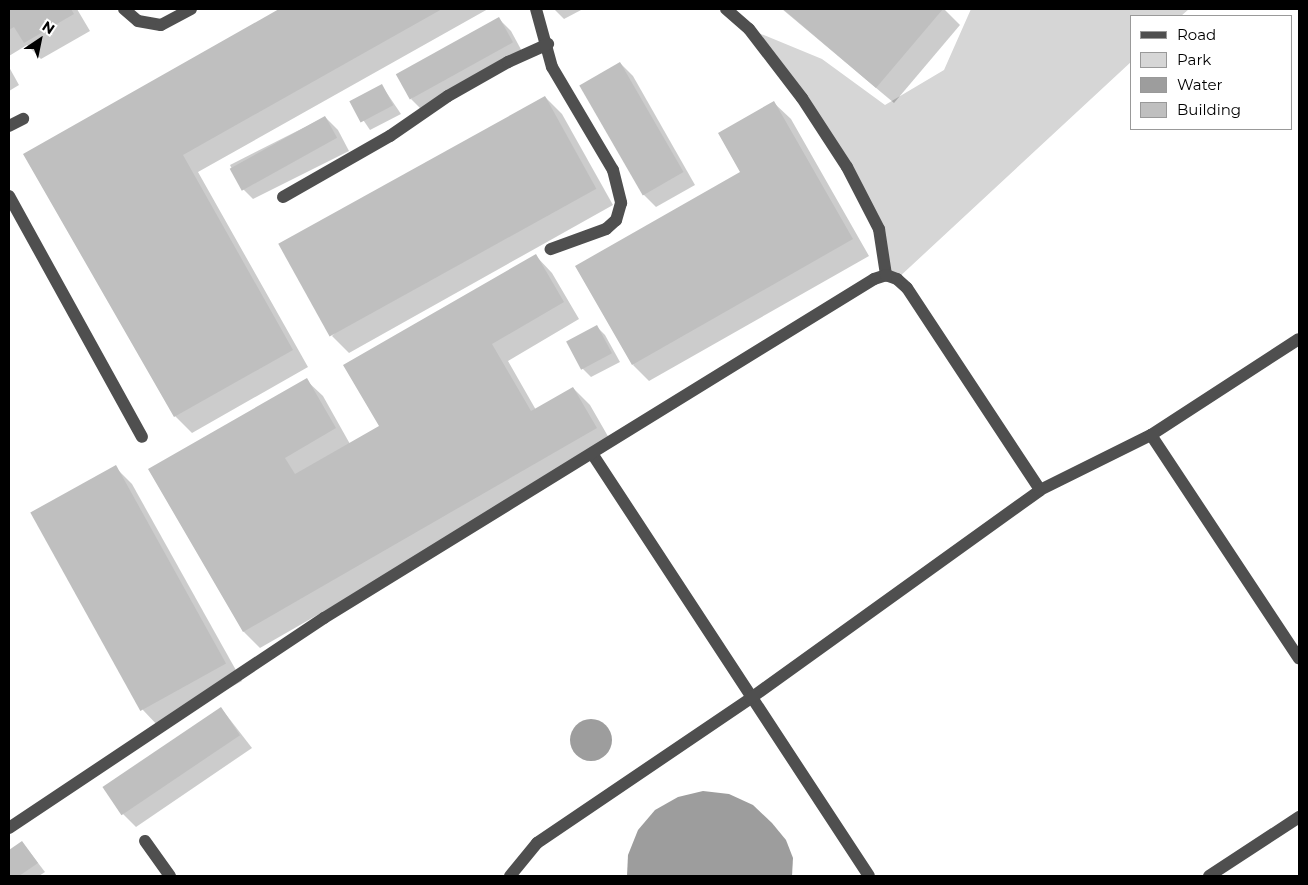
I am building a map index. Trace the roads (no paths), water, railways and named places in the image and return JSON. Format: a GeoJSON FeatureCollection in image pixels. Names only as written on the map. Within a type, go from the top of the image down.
{"type":"FeatureCollection","features":[{"type":"Feature","properties":{"kind":"lane"},"geometry":{"type":"LineString","coordinates":[[124,9],[138,20],[161,25],[191,9]]}},
{"type":"Feature","properties":{"kind":"lane"},"geometry":{"type":"LineString","coordinates":[[536,9],[548,44],[552,67],[612,170],[621,203],[616,220],[606,229],[551,249]]}},
{"type":"Feature","properties":{"kind":"lane"},"geometry":{"type":"LineString","coordinates":[[726,9],[749,29],[802,98],[847,167],[879,229],[886,275]]}},
{"type":"Feature","properties":{"kind":"lane"},"geometry":{"type":"LineString","coordinates":[[283,197],[390,136],[448,96],[508,62],[548,44]]}},
{"type":"Feature","properties":{"kind":"lane"},"geometry":{"type":"LineString","coordinates":[[9,126],[23,118]]}},
{"type":"Feature","properties":{"kind":"lane"},"geometry":{"type":"LineString","coordinates":[[9,196],[142,437]]}},
{"type":"Feature","properties":{"kind":"lane"},"geometry":{"type":"LineString","coordinates":[[9,828],[324,618],[593,455],[874,279],[886,275],[898,279],[907,288],[1040,490]]}},
{"type":"Feature","properties":{"kind":"lane"},"geometry":{"type":"LineString","coordinates":[[510,876],[537,843],[750,698],[1040,490],[1151,435],[1299,339]]}},
{"type":"Feature","properties":{"kind":"lane"},"geometry":{"type":"LineString","coordinates":[[1151,435],[1299,659]]}},
{"type":"Feature","properties":{"kind":"lane"},"geometry":{"type":"LineString","coordinates":[[593,455],[750,698],[869,876]]}},
{"type":"Feature","properties":{"kind":"lane"},"geometry":{"type":"LineString","coordinates":[[1209,876],[1299,817]]}},
{"type":"Feature","properties":{"kind":"lane"},"geometry":{"type":"LineString","coordinates":[[145,841],[170,876]]}},
{"type":"Feature","properties":{"kind":"water"},"geometry":{"type":"Polygon","coordinates":[[[591,719],[606,725],[612,740],[606,755],[591,761],[576,755],[570,740],[576,725],[591,719]]]}},
{"type":"Feature","properties":{"kind":"water"},"geometry":{"type":"Polygon","coordinates":[[[703,791],[729,794],[753,805],[772,823],[786,840],[793,858],[792,876],[627,876],[628,855],[638,830],[655,810],[678,797],[703,791]]]}}]}
